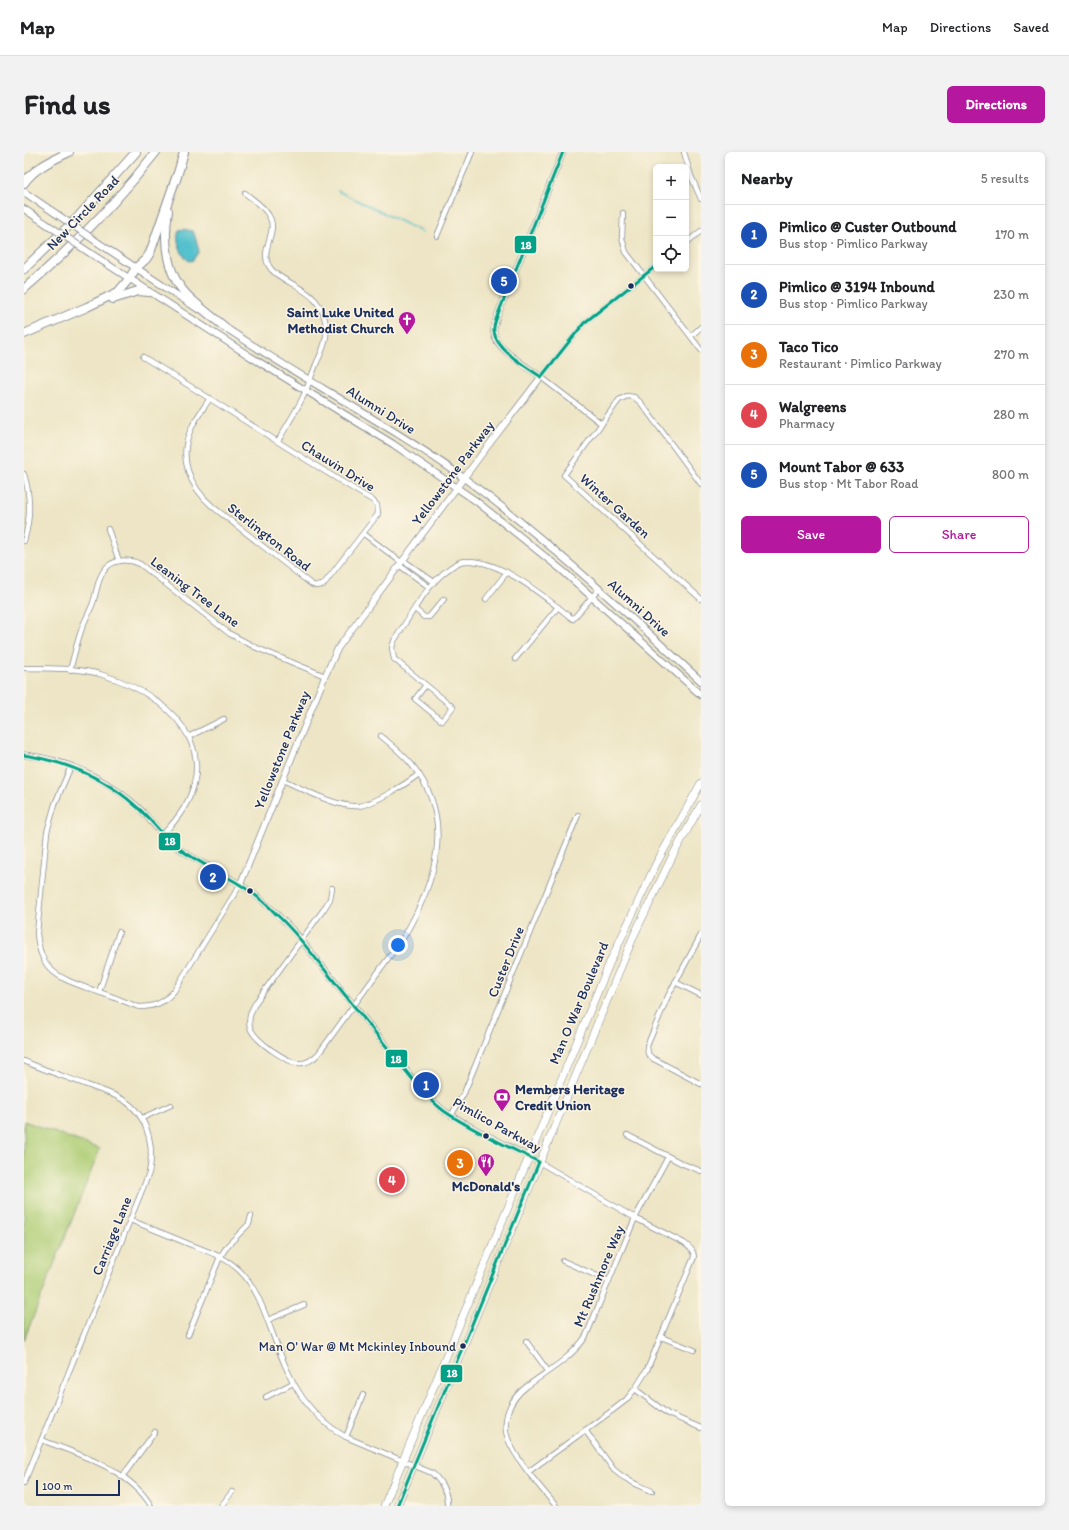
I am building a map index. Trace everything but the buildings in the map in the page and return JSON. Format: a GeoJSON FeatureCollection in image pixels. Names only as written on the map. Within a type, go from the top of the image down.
{"type":"FeatureCollection","features":[{"type":"Feature","properties":{"kind":"highway"},"geometry":{"type":"LineString","coordinates":[[24,173],[69,152]]}},
{"type":"Feature","properties":{"kind":"highway","name":"New Circle Road"},"geometry":{"type":"LineString","coordinates":[[24,269],[78,217],[136,152]]}},
{"type":"Feature","properties":{"kind":"highway","name":"New Circle Road"},"geometry":{"type":"LineString","coordinates":[[24,289],[70,248],[156,152]]}},
{"type":"Feature","properties":{"kind":"highway"},"geometry":{"type":"LineString","coordinates":[[24,334],[118,292],[136,268],[146,260],[150,253],[184,152]]}},
{"type":"Feature","properties":{"kind":"highway"},"geometry":{"type":"LineString","coordinates":[[24,183],[30,175],[50,162]]}},
{"type":"Feature","properties":{"kind":"highway"},"geometry":{"type":"LineString","coordinates":[[177,175],[170,204],[166,231],[168,256],[171,268],[178,284],[190,299],[226,328]]}},
{"type":"Feature","properties":{"kind":"highway"},"geometry":{"type":"LineString","coordinates":[[87,307],[133,292],[142,290],[149,292]]}},
{"type":"Feature","properties":{"kind":"main road","name":"Alumni Drive"},"geometry":{"type":"LineString","coordinates":[[24,192],[226,328],[399,435],[463,478],[541,538],[701,681]]}},
{"type":"Feature","properties":{"kind":"main road","name":"Alumni Drive"},"geometry":{"type":"LineString","coordinates":[[24,209],[149,292],[393,444],[457,487],[539,551],[701,695]]}},
{"type":"Feature","properties":{"kind":"main road","name":"Man O War Boulevard"},"geometry":{"type":"LineString","coordinates":[[384,1506],[610,962],[634,908],[674,830],[701,783]]}},
{"type":"Feature","properties":{"kind":"main road","name":"Man O War Boulevard"},"geometry":{"type":"LineString","coordinates":[[396,1506],[635,933],[673,855],[701,805]]}},
{"type":"Feature","properties":{"kind":"street"},"geometry":{"type":"LineString","coordinates":[[438,236],[472,152]]}},
{"type":"Feature","properties":{"kind":"street"},"geometry":{"type":"LineString","coordinates":[[563,152],[498,314],[494,328],[496,339],[503,349],[602,424],[622,398],[627,396],[634,397],[641,403],[701,484]]}},
{"type":"Feature","properties":{"kind":"street"},"geometry":{"type":"LineString","coordinates":[[684,152],[691,176],[701,199]]}},
{"type":"Feature","properties":{"kind":"street"},"geometry":{"type":"LineString","coordinates":[[245,193],[263,208],[271,220],[272,233],[266,252],[268,265],[278,274],[309,293],[316,300],[325,319],[326,337],[324,348],[306,391],[278,441]]}},
{"type":"Feature","properties":{"kind":"street"},"geometry":{"type":"LineString","coordinates":[[623,213],[622,244],[626,252],[701,350]]}},
{"type":"Feature","properties":{"kind":"street"},"geometry":{"type":"LineString","coordinates":[[689,240],[701,231]]}},
{"type":"Feature","properties":{"kind":"street","name":"Yellowstone Parkway"},"geometry":{"type":"LineString","coordinates":[[71,766],[55,804],[47,832],[37,933],[38,944],[44,960],[59,976],[139,1007],[156,1005],[168,999],[174,991],[240,885],[325,676],[343,639],[463,478],[584,323],[653,268]]}},
{"type":"Feature","properties":{"kind":"street"},"geometry":{"type":"LineString","coordinates":[[691,336],[701,327]]}},
{"type":"Feature","properties":{"kind":"street","name":"Chauvin Drive"},"geometry":{"type":"LineString","coordinates":[[143,357],[375,503],[378,507],[378,514],[364,534]]}},
{"type":"Feature","properties":{"kind":"street","name":"Sterlington Road"},"geometry":{"type":"LineString","coordinates":[[210,398],[192,427],[186,446],[187,467],[190,478],[199,493],[206,500],[311,584],[316,586],[326,583],[364,534]]}},
{"type":"Feature","properties":{"kind":"street","name":"Winter Garden"},"geometry":{"type":"LineString","coordinates":[[602,424],[564,474],[701,599]]}},
{"type":"Feature","properties":{"kind":"street"},"geometry":{"type":"LineString","coordinates":[[24,474],[29,494],[24,541]]}},
{"type":"Feature","properties":{"kind":"street"},"geometry":{"type":"LineString","coordinates":[[70,670],[81,630],[92,604],[101,575],[108,566],[119,561],[108,530]]}},
{"type":"Feature","properties":{"kind":"street"},"geometry":{"type":"LineString","coordinates":[[364,534],[401,562],[429,588]]}},
{"type":"Feature","properties":{"kind":"street","name":"Leaning Tree Lane"},"geometry":{"type":"LineString","coordinates":[[119,561],[132,561],[140,564],[221,628],[242,642],[325,676]]}},
{"type":"Feature","properties":{"kind":"street"},"geometry":{"type":"LineString","coordinates":[[425,686],[415,699],[442,721],[453,707],[425,686],[394,659],[392,648],[394,641],[434,582],[461,561],[478,561],[492,564],[507,572],[573,619],[599,589]]}},
{"type":"Feature","properties":{"kind":"street"},"geometry":{"type":"LineString","coordinates":[[401,562],[434,582]]}},
{"type":"Feature","properties":{"kind":"street"},"geometry":{"type":"LineString","coordinates":[[486,599],[507,572]]}},
{"type":"Feature","properties":{"kind":"street"},"geometry":{"type":"LineString","coordinates":[[415,609],[424,617],[429,616],[444,599]]}},
{"type":"Feature","properties":{"kind":"street"},"geometry":{"type":"LineString","coordinates":[[515,659],[558,608]]}},
{"type":"Feature","properties":{"kind":"street"},"geometry":{"type":"LineString","coordinates":[[24,668],[70,670],[101,674],[123,682],[146,694],[170,711],[179,721],[190,736],[196,760],[194,780],[189,798],[180,815],[163,834]]}},
{"type":"Feature","properties":{"kind":"street"},"geometry":{"type":"LineString","coordinates":[[190,736],[224,719]]}},
{"type":"Feature","properties":{"kind":"street"},"geometry":{"type":"LineString","coordinates":[[332,888],[330,900],[251,1010],[249,1022],[253,1034],[257,1039],[285,1059],[298,1063],[304,1063],[320,1053],[403,938],[411,925],[426,891],[435,863],[438,843],[436,814],[429,791],[419,774],[406,758],[381,736]]}},
{"type":"Feature","properties":{"kind":"street","name":"Pimlico Parkway"},"geometry":{"type":"LineString","coordinates":[[24,755],[44,758],[71,766],[95,776],[117,790],[140,810],[176,847],[252,892],[281,918],[302,940],[421,1089],[444,1111],[486,1136],[529,1156],[635,1218],[689,1246],[694,1254],[692,1263],[647,1370],[635,1389],[621,1403],[528,1472]]}},
{"type":"Feature","properties":{"kind":"street"},"geometry":{"type":"LineString","coordinates":[[283,780],[340,804],[360,806],[372,802],[419,774]]}},
{"type":"Feature","properties":{"kind":"street","name":"Custer Drive"},"geometry":{"type":"LineString","coordinates":[[452,1116],[464,1092],[578,816]]}},
{"type":"Feature","properties":{"kind":"street"},"geometry":{"type":"LineString","coordinates":[[100,992],[119,932]]}},
{"type":"Feature","properties":{"kind":"street"},"geometry":{"type":"LineString","coordinates":[[701,935],[675,982],[648,1042],[648,1054],[652,1058],[701,1084]]}},
{"type":"Feature","properties":{"kind":"street"},"geometry":{"type":"LineString","coordinates":[[675,982],[701,995]]}},
{"type":"Feature","properties":{"kind":"street","name":"Carriage Lane"},"geometry":{"type":"LineString","coordinates":[[24,1061],[118,1097],[129,1104],[142,1118],[147,1129],[151,1142],[152,1161],[149,1173],[24,1483]]}},
{"type":"Feature","properties":{"kind":"street"},"geometry":{"type":"LineString","coordinates":[[142,1118],[171,1105]]}},
{"type":"Feature","properties":{"kind":"street"},"geometry":{"type":"LineString","coordinates":[[627,1135],[668,1157],[701,1171]]}},
{"type":"Feature","properties":{"kind":"street","name":"Mt Rushmore Way"},"geometry":{"type":"LineString","coordinates":[[556,1506],[528,1472],[508,1438],[506,1426],[509,1407],[519,1393],[572,1353],[589,1330],[635,1218],[668,1157]]}},
{"type":"Feature","properties":{"kind":"street"},"geometry":{"type":"LineString","coordinates":[[188,1335],[220,1257],[228,1246],[249,1224],[251,1216]]}},
{"type":"Feature","properties":{"kind":"street"},"geometry":{"type":"LineString","coordinates":[[130,1220],[220,1257],[233,1264],[247,1278],[254,1289],[293,1383],[315,1414],[333,1430],[346,1437],[432,1473],[438,1480],[446,1496],[447,1506]]}},
{"type":"Feature","properties":{"kind":"street"},"geometry":{"type":"LineString","coordinates":[[562,1261],[609,1281]]}},
{"type":"Feature","properties":{"kind":"street"},"geometry":{"type":"LineString","coordinates":[[268,1320],[304,1305]]}},
{"type":"Feature","properties":{"kind":"street"},"geometry":{"type":"LineString","coordinates":[[661,1337],[694,1350]]}},
{"type":"Feature","properties":{"kind":"street"},"geometry":{"type":"LineString","coordinates":[[526,1341],[548,1371]]}},
{"type":"Feature","properties":{"kind":"street"},"geometry":{"type":"LineString","coordinates":[[266,1397],[293,1383]]}},
{"type":"Feature","properties":{"kind":"street"},"geometry":{"type":"LineString","coordinates":[[635,1389],[668,1414],[701,1428]]}},
{"type":"Feature","properties":{"kind":"street"},"geometry":{"type":"LineString","coordinates":[[346,1437],[363,1395]]}},
{"type":"Feature","properties":{"kind":"street"},"geometry":{"type":"LineString","coordinates":[[585,1430],[619,1475],[634,1484],[652,1491]]}},
{"type":"Feature","properties":{"kind":"street"},"geometry":{"type":"LineString","coordinates":[[122,1476],[155,1432]]}},
{"type":"Feature","properties":{"kind":"street"},"geometry":{"type":"LineString","coordinates":[[42,1440],[101,1464],[122,1476],[142,1494],[151,1506]]}},
{"type":"Feature","properties":{"kind":"street"},"geometry":{"type":"LineString","coordinates":[[221,1506],[232,1492]]}},
{"type":"Feature","properties":{"kind":"green space"},"geometry":{"type":"Polygon","coordinates":[[[24,1121],[100,1149],[24,1340],[24,1121]]]}},
{"type":"Feature","properties":{"kind":"water"},"geometry":{"type":"Polygon","coordinates":[[[184,229],[194,233],[199,251],[193,260],[189,261],[178,243],[179,230],[184,229]]]}},
{"type":"Feature","properties":{"kind":"waterway"},"geometry":{"type":"LineString","coordinates":[[338,191],[422,232]]}},
{"type":"Feature","properties":{"kind":"transit line","name":"18"},"geometry":{"type":"LineString","coordinates":[[541,377],[506,352],[496,339],[494,328],[498,314],[563,152]]}},
{"type":"Feature","properties":{"kind":"transit line","name":"18"},"geometry":{"type":"LineString","coordinates":[[541,377],[584,323],[653,268]]}},
{"type":"Feature","properties":{"kind":"transit line","name":"18"},"geometry":{"type":"LineString","coordinates":[[24,755],[71,767],[113,788],[143,812],[168,840],[179,849],[252,893],[270,908],[310,951],[422,1091],[444,1111],[466,1125],[539,1162],[397,1506]]}},
{"type":"Feature","properties":{"kind":"place","name":"Mount Tabor @ 633"},"geometry":{"type":"Point","coordinates":[504,281]}},
{"type":"Feature","properties":{"kind":"place","name":"Saint Luke United Methodist Church"},"geometry":{"type":"Point","coordinates":[407,335]}},
{"type":"Feature","properties":{"kind":"place","name":"Pimlico @ 3194 Inbound"},"geometry":{"type":"Point","coordinates":[213,877]}},
{"type":"Feature","properties":{"kind":"place","name":"Pimlico @ Custer Outbound"},"geometry":{"type":"Point","coordinates":[426,1085]}},
{"type":"Feature","properties":{"kind":"place","name":"Members Heritage Credit Union"},"geometry":{"type":"Point","coordinates":[502,1112]}},
{"type":"Feature","properties":{"kind":"place","name":"Taco Tico"},"geometry":{"type":"Point","coordinates":[460,1163]}},
{"type":"Feature","properties":{"kind":"place","name":"McDonald's"},"geometry":{"type":"Point","coordinates":[486,1177]}},
{"type":"Feature","properties":{"kind":"place","name":"Walgreens"},"geometry":{"type":"Point","coordinates":[392,1180]}},
{"type":"Feature","properties":{"kind":"place","name":"Man O' War @ Mt Mckinley Inbound"},"geometry":{"type":"Point","coordinates":[463,1346]}}]}
